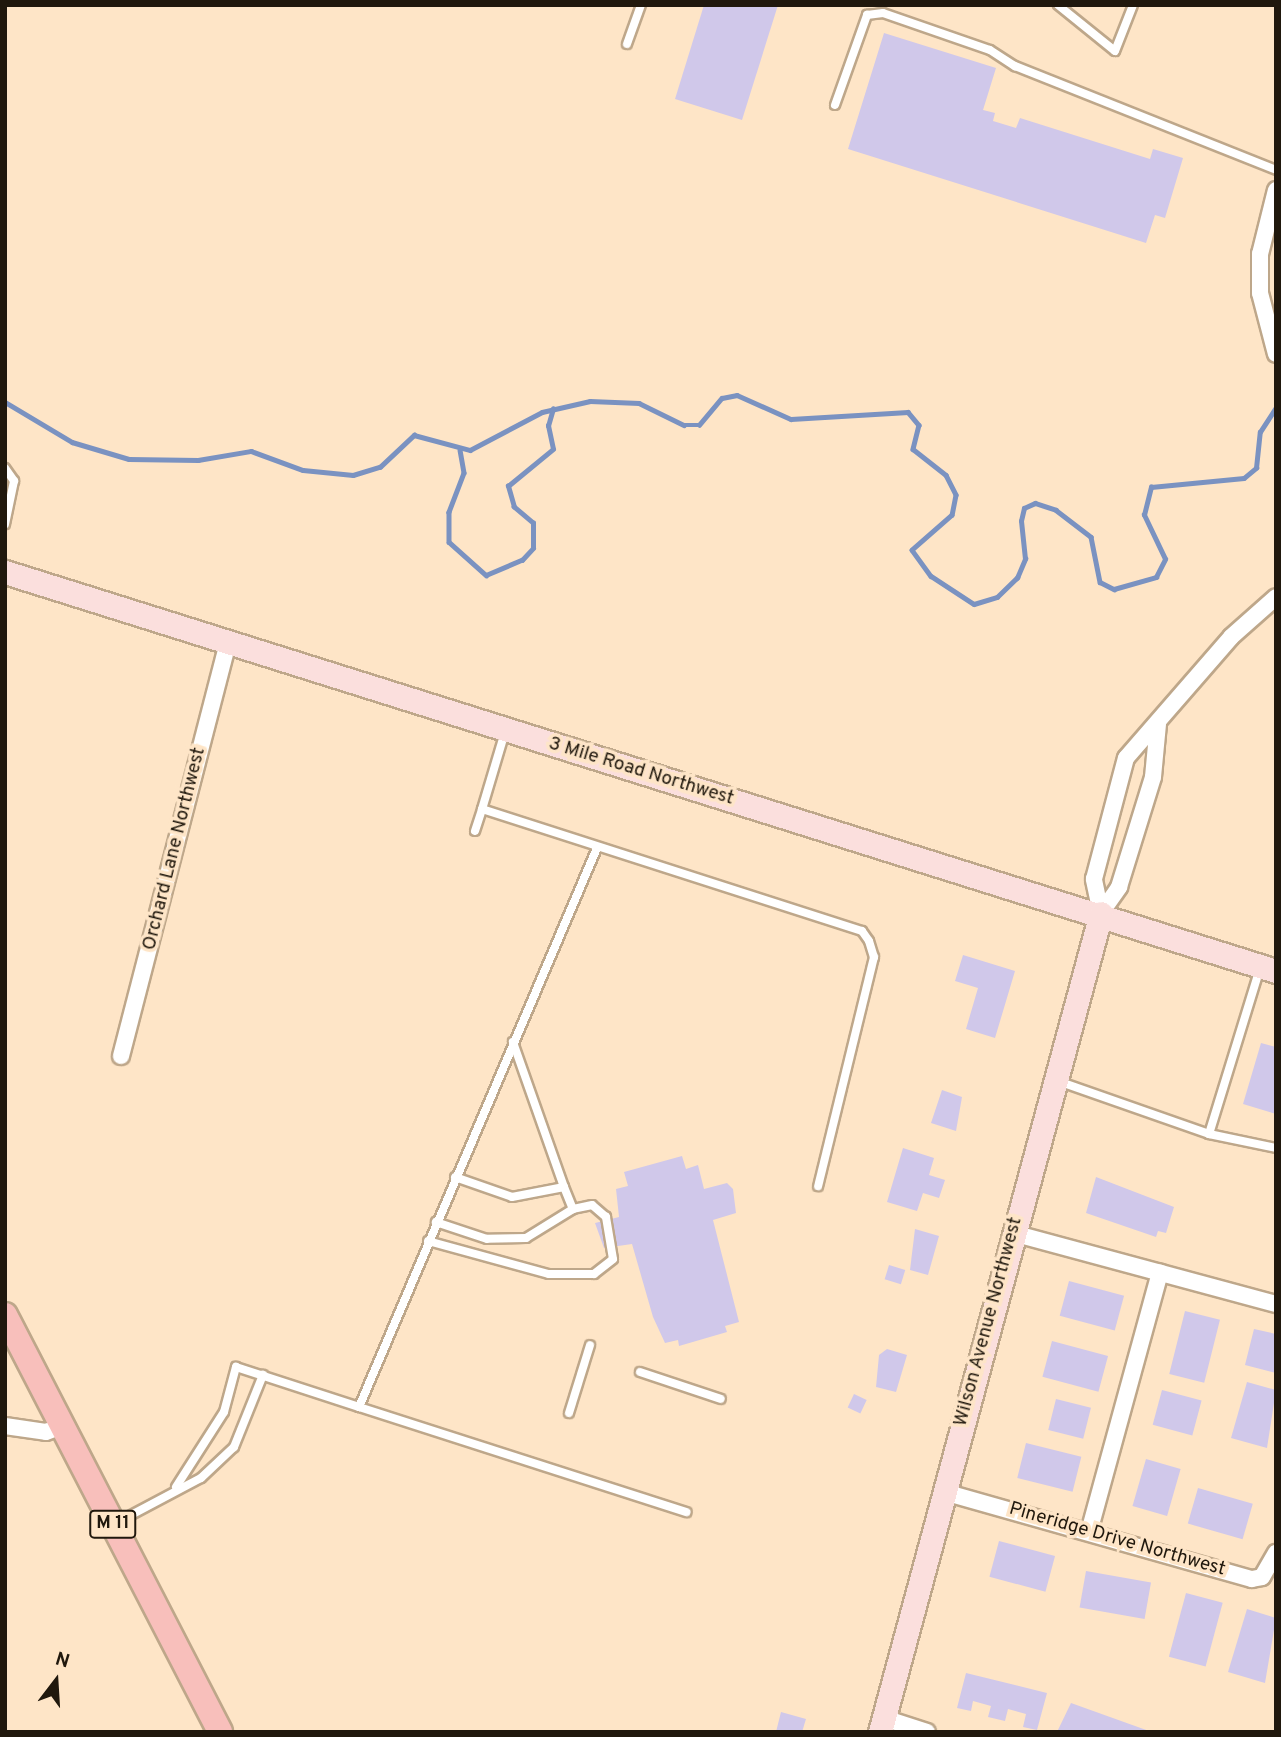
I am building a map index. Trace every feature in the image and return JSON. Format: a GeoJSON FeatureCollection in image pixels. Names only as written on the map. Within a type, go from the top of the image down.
{"type":"FeatureCollection","features":[{"type":"Feature","properties":{"kind":"main road","name":"M 11"},"geometry":{"type":"LineString","coordinates":[[5,1315],[220,1732]]}},
{"type":"Feature","properties":{"kind":"street"},"geometry":{"type":"LineString","coordinates":[[1276,190],[1260,254],[1260,293],[1276,354]]}},
{"type":"Feature","properties":{"kind":"street","name":"3 Mile Road Northwest"},"geometry":{"type":"LineString","coordinates":[[5,572],[1101,914],[1268,969]]}},
{"type":"Feature","properties":{"kind":"street"},"geometry":{"type":"LineString","coordinates":[[1101,914],[1094,878],[1126,758],[1231,637],[1276,597]]}},
{"type":"Feature","properties":{"kind":"street","name":"Orchard Lane Northwest"},"geometry":{"type":"LineString","coordinates":[[121,1056],[228,642]]}},
{"type":"Feature","properties":{"kind":"street"},"geometry":{"type":"LineString","coordinates":[[1101,914],[1119,887],[1153,777],[1158,724]]}},
{"type":"Feature","properties":{"kind":"street","name":"Wilson Avenue Northwest"},"geometry":{"type":"LineString","coordinates":[[882,1725],[1101,914]]}},
{"type":"Feature","properties":{"kind":"street"},"geometry":{"type":"LineString","coordinates":[[1013,1233],[1276,1304]]}},
{"type":"Feature","properties":{"kind":"street"},"geometry":{"type":"LineString","coordinates":[[1089,1532],[1160,1273]]}},
{"type":"Feature","properties":{"kind":"street"},"geometry":{"type":"LineString","coordinates":[[5,1426],[46,1432],[62,1426]]}},
{"type":"Feature","properties":{"kind":"street","name":"Pineridge Drive Northwest"},"geometry":{"type":"LineString","coordinates":[[944,1492],[1252,1578],[1262,1577],[1276,1553]]}},
{"type":"Feature","properties":{"kind":"street"},"geometry":{"type":"LineString","coordinates":[[882,1725],[927,1732]]}},
{"type":"Feature","properties":{"kind":"lane"},"geometry":{"type":"LineString","coordinates":[[628,44],[640,5]]}},
{"type":"Feature","properties":{"kind":"lane"},"geometry":{"type":"LineString","coordinates":[[1058,5],[1115,51],[1133,5]]}},
{"type":"Feature","properties":{"kind":"lane"},"geometry":{"type":"LineString","coordinates":[[835,106],[867,15],[883,13],[990,50],[1015,66],[1276,170]]}},
{"type":"Feature","properties":{"kind":"lane"},"geometry":{"type":"LineString","coordinates":[[5,468],[14,481],[5,524]]}},
{"type":"Feature","properties":{"kind":"lane"},"geometry":{"type":"LineString","coordinates":[[475,831],[506,729]]}},
{"type":"Feature","properties":{"kind":"lane"},"geometry":{"type":"LineString","coordinates":[[482,809],[862,931],[869,941],[874,957],[818,1186]]}},
{"type":"Feature","properties":{"kind":"lane"},"geometry":{"type":"LineString","coordinates":[[359,1407],[597,848]]}},
{"type":"Feature","properties":{"kind":"lane"},"geometry":{"type":"LineString","coordinates":[[1209,1134],[1268,969]]}},
{"type":"Feature","properties":{"kind":"lane"},"geometry":{"type":"LineString","coordinates":[[513,1042],[573,1209]]}},
{"type":"Feature","properties":{"kind":"lane"},"geometry":{"type":"LineString","coordinates":[[1055,1080],[1209,1134],[1276,1147]]}},
{"type":"Feature","properties":{"kind":"lane"},"geometry":{"type":"LineString","coordinates":[[455,1177],[512,1198],[564,1186]]}},
{"type":"Feature","properties":{"kind":"lane"},"geometry":{"type":"LineString","coordinates":[[428,1241],[522,1270],[594,1275],[613,1259],[606,1217],[592,1205],[573,1209],[526,1238],[487,1239],[436,1222]]}},
{"type":"Feature","properties":{"kind":"lane"},"geometry":{"type":"LineString","coordinates":[[569,1413],[590,1345]]}},
{"type":"Feature","properties":{"kind":"lane"},"geometry":{"type":"LineString","coordinates":[[176,1487],[225,1412],[236,1367],[687,1511]]}},
{"type":"Feature","properties":{"kind":"lane"},"geometry":{"type":"LineString","coordinates":[[640,1372],[721,1399]]}},
{"type":"Feature","properties":{"kind":"lane"},"geometry":{"type":"LineString","coordinates":[[113,1525],[176,1487],[201,1478],[234,1447],[263,1375]]}},
{"type":"Feature","properties":{"kind":"building"},"geometry":{"type":"Polygon","coordinates":[[[704,5],[778,5],[742,120],[675,99],[704,5]]]}},
{"type":"Feature","properties":{"kind":"building"},"geometry":{"type":"Polygon","coordinates":[[[884,33],[996,68],[983,110],[995,113],[993,121],[1016,128],[1020,118],[1150,159],[1153,149],[1183,158],[1165,218],[1155,215],[1146,243],[848,149],[884,33]]]}},
{"type":"Feature","properties":{"kind":"building"},"geometry":{"type":"Polygon","coordinates":[[[963,955],[1015,971],[995,1038],[966,1029],[978,988],[955,981],[963,955]]]}},
{"type":"Feature","properties":{"kind":"building"},"geometry":{"type":"Polygon","coordinates":[[[1261,1043],[1276,1047],[1276,1114],[1243,1104],[1261,1043]]]}},
{"type":"Feature","properties":{"kind":"building"},"geometry":{"type":"Polygon","coordinates":[[[942,1090],[962,1097],[956,1131],[931,1123],[942,1090]]]}},
{"type":"Feature","properties":{"kind":"building"},"geometry":{"type":"Polygon","coordinates":[[[903,1148],[934,1158],[929,1175],[945,1180],[939,1198],[923,1193],[917,1211],[887,1202],[903,1148]]]}},
{"type":"Feature","properties":{"kind":"building"},"geometry":{"type":"Polygon","coordinates":[[[682,1156],[686,1169],[698,1165],[704,1189],[727,1183],[733,1189],[736,1213],[713,1220],[739,1322],[725,1326],[727,1332],[679,1346],[678,1340],[665,1343],[653,1317],[632,1244],[604,1248],[595,1223],[619,1217],[616,1189],[628,1186],[624,1172],[682,1156]]]}},
{"type":"Feature","properties":{"kind":"building"},"geometry":{"type":"Polygon","coordinates":[[[1096,1177],[1174,1207],[1166,1233],[1158,1231],[1156,1237],[1086,1213],[1096,1177]]]}},
{"type":"Feature","properties":{"kind":"building"},"geometry":{"type":"Polygon","coordinates":[[[915,1229],[939,1236],[928,1275],[910,1270],[915,1229]]]}},
{"type":"Feature","properties":{"kind":"building"},"geometry":{"type":"Polygon","coordinates":[[[889,1265],[905,1270],[901,1284],[885,1279],[889,1265]]]}},
{"type":"Feature","properties":{"kind":"building"},"geometry":{"type":"Polygon","coordinates":[[[1069,1281],[1124,1296],[1115,1331],[1060,1316],[1069,1281]]]}},
{"type":"Feature","properties":{"kind":"building"},"geometry":{"type":"Polygon","coordinates":[[[1185,1311],[1220,1320],[1204,1383],[1169,1374],[1185,1311]]]}},
{"type":"Feature","properties":{"kind":"building"},"geometry":{"type":"Polygon","coordinates":[[[1254,1329],[1276,1334],[1276,1373],[1245,1365],[1254,1329]]]}},
{"type":"Feature","properties":{"kind":"building"},"geometry":{"type":"Polygon","coordinates":[[[1052,1341],[1108,1356],[1098,1392],[1042,1377],[1052,1341]]]}},
{"type":"Feature","properties":{"kind":"building"},"geometry":{"type":"Polygon","coordinates":[[[887,1349],[907,1355],[896,1392],[876,1387],[879,1355],[887,1349]]]}},
{"type":"Feature","properties":{"kind":"building"},"geometry":{"type":"Polygon","coordinates":[[[1247,1382],[1276,1390],[1267,1448],[1231,1438],[1247,1382]]]}},
{"type":"Feature","properties":{"kind":"building"},"geometry":{"type":"Polygon","coordinates":[[[1162,1390],[1202,1401],[1192,1435],[1153,1425],[1162,1390]]]}},
{"type":"Feature","properties":{"kind":"building"},"geometry":{"type":"Polygon","coordinates":[[[854,1394],[867,1400],[860,1414],[848,1408],[854,1394]]]}},
{"type":"Feature","properties":{"kind":"building"},"geometry":{"type":"Polygon","coordinates":[[[1056,1399],[1091,1408],[1083,1439],[1048,1430],[1056,1399]]]}},
{"type":"Feature","properties":{"kind":"building"},"geometry":{"type":"Polygon","coordinates":[[[1026,1443],[1081,1457],[1073,1492],[1017,1478],[1026,1443]]]}},
{"type":"Feature","properties":{"kind":"building"},"geometry":{"type":"Polygon","coordinates":[[[1146,1459],[1181,1469],[1167,1516],[1132,1506],[1146,1459]]]}},
{"type":"Feature","properties":{"kind":"building"},"geometry":{"type":"Polygon","coordinates":[[[1198,1488],[1253,1504],[1243,1539],[1188,1524],[1198,1488]]]}},
{"type":"Feature","properties":{"kind":"building"},"geometry":{"type":"Polygon","coordinates":[[[999,1541],[1055,1556],[1045,1592],[989,1577],[999,1541]]]}},
{"type":"Feature","properties":{"kind":"building"},"geometry":{"type":"Polygon","coordinates":[[[1086,1571],[1151,1582],[1145,1619],[1080,1607],[1086,1571]]]}},
{"type":"Feature","properties":{"kind":"building"},"geometry":{"type":"Polygon","coordinates":[[[1186,1593],[1223,1603],[1206,1667],[1169,1657],[1186,1593]]]}},
{"type":"Feature","properties":{"kind":"building"},"geometry":{"type":"Polygon","coordinates":[[[1247,1609],[1276,1618],[1265,1683],[1228,1672],[1247,1609]]]}},
{"type":"Feature","properties":{"kind":"building"},"geometry":{"type":"Polygon","coordinates":[[[966,1673],[1047,1693],[1037,1730],[1023,1727],[1026,1714],[1008,1709],[1005,1721],[988,1717],[991,1706],[973,1701],[971,1711],[957,1708],[966,1673]]]}},
{"type":"Feature","properties":{"kind":"building"},"geometry":{"type":"Polygon","coordinates":[[[1071,1703],[1149,1731],[1149,1732],[1057,1732],[1071,1703]]]}},
{"type":"Feature","properties":{"kind":"building"},"geometry":{"type":"Polygon","coordinates":[[[781,1712],[806,1719],[802,1732],[776,1732],[781,1712]]]}},
{"type":"Feature","properties":{"kind":"waterway"},"geometry":{"type":"LineString","coordinates":[[5,402],[72,442],[129,459],[198,460],[251,451],[303,470],[353,475],[380,467],[414,435],[470,450],[542,412],[590,401],[639,403],[684,425],[699,425],[722,398],[737,395],[791,419],[908,412],[919,425],[913,449],[946,475],[956,495],[952,515],[912,550],[931,576],[974,604],[997,597],[1017,578],[1025,559],[1021,521],[1024,508],[1035,503],[1056,510],[1091,537],[1100,582],[1114,589],[1156,577],[1165,559],[1144,515],[1151,487],[1244,478],[1256,468],[1260,432],[1276,407]]}},
{"type":"Feature","properties":{"kind":"waterway"},"geometry":{"type":"LineString","coordinates":[[460,450],[464,473],[449,512],[449,542],[486,575],[522,560],[533,548],[533,523],[514,507],[508,486],[553,449],[548,426],[553,409]]}}]}
